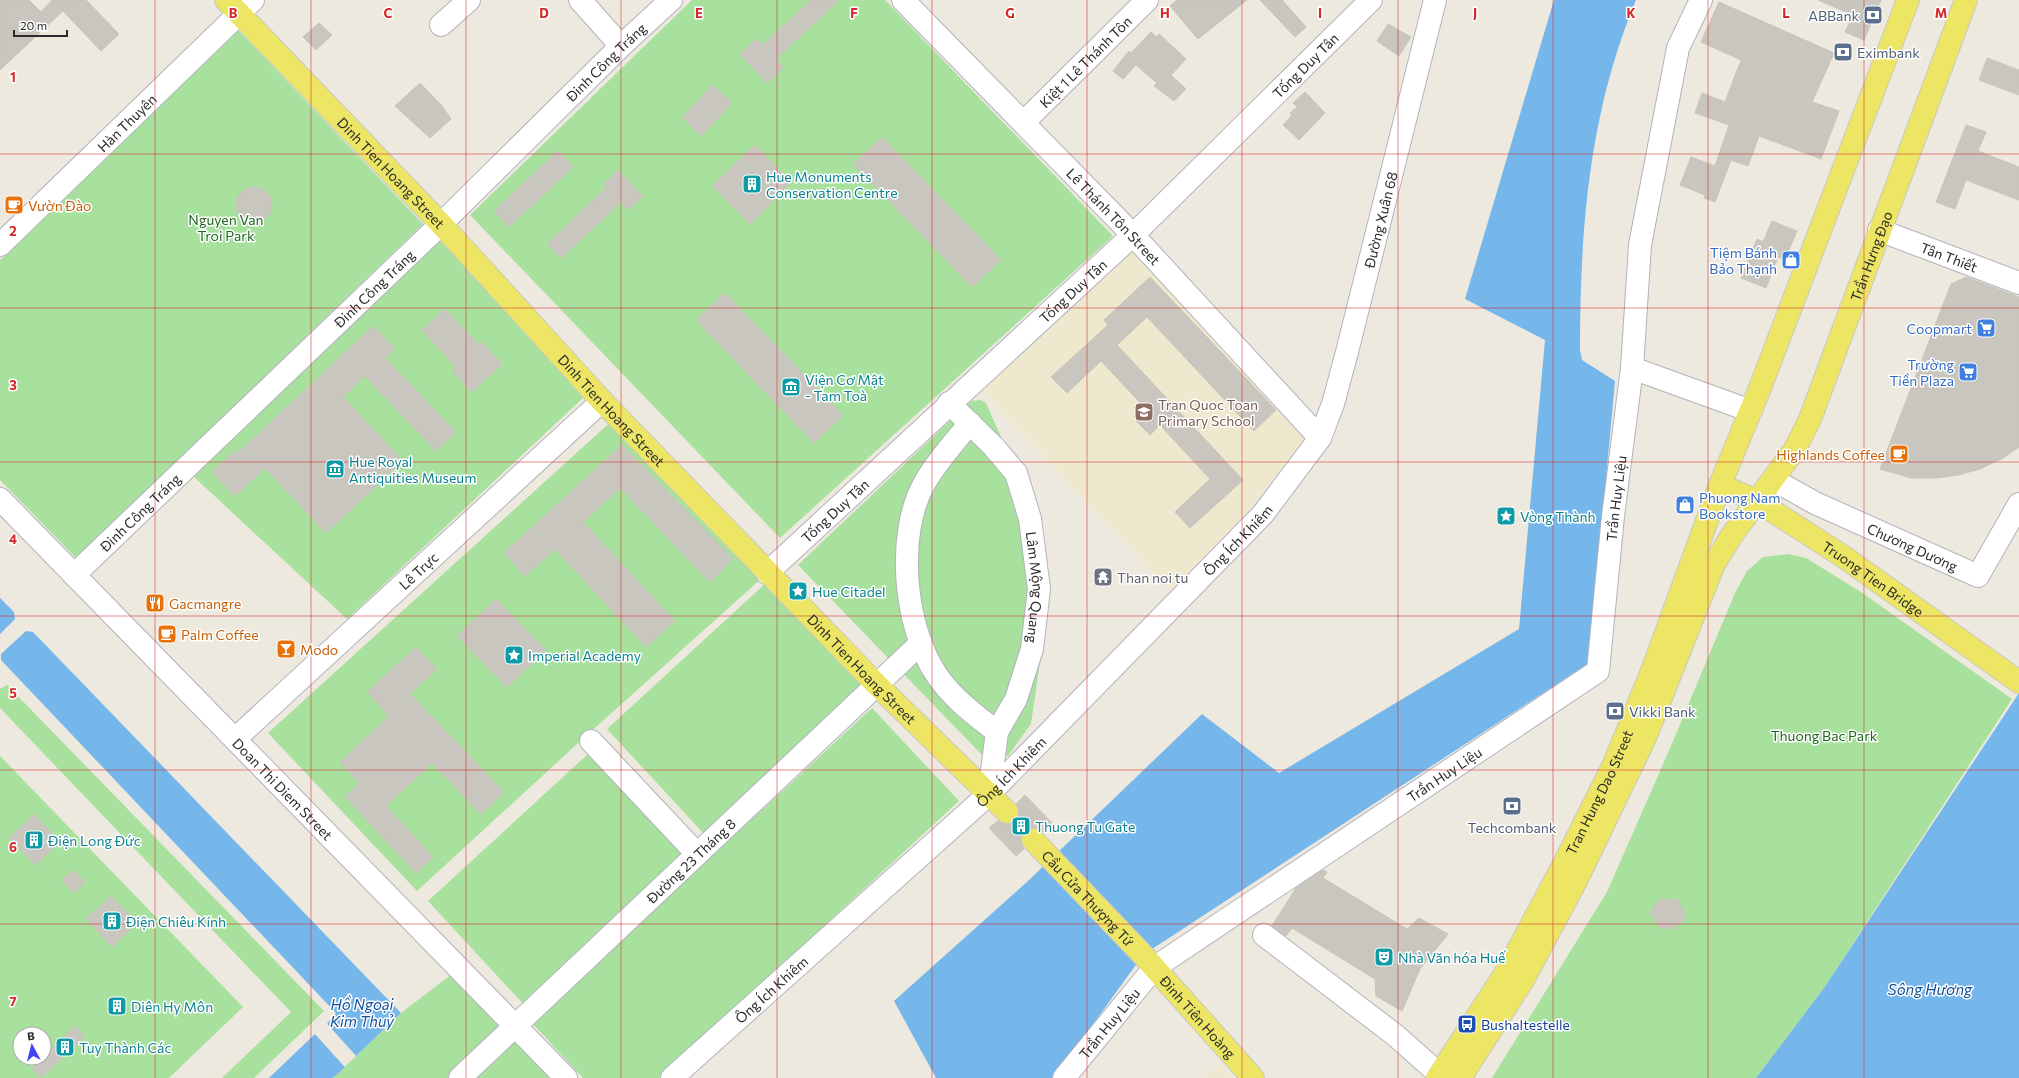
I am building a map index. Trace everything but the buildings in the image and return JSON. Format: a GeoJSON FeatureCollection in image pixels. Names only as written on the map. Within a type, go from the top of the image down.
{"type":"FeatureCollection","features":[{"type":"Feature","properties":{"kind":"main road"},"geometry":{"type":"LineString","coordinates":[[1720,485],[1750,411],[1908,0]]}},
{"type":"Feature","properties":{"kind":"main road","name":"Trần Hưng Đạo"},"geometry":{"type":"LineString","coordinates":[[1757,501],[1774,480],[1795,449],[1810,419],[1879,230],[1966,0]]}},
{"type":"Feature","properties":{"kind":"main road","name":"Dinh Tien Hoang Street"},"geometry":{"type":"LineString","coordinates":[[239,4],[602,401],[876,684],[1007,812]]}},
{"type":"Feature","properties":{"kind":"main road","name":"Truong Tien Bridge"},"geometry":{"type":"LineString","coordinates":[[1720,485],[1757,501],[1801,531],[1844,557],[2019,682]]}},
{"type":"Feature","properties":{"kind":"main road","name":"Tran Hung Dao Street"},"geometry":{"type":"LineString","coordinates":[[1445,1077],[1505,974],[1563,866],[1613,766],[1652,671],[1720,485]]}},
{"type":"Feature","properties":{"kind":"main road","name":"Tran Hung Dao Street"},"geometry":{"type":"LineString","coordinates":[[1445,1077],[1523,980],[1576,881],[1645,738],[1714,564],[1732,535],[1757,501]]}},
{"type":"Feature","properties":{"kind":"main road","name":"Cầu Cửa Thượng Tứ"},"geometry":{"type":"LineString","coordinates":[[1033,840],[1148,961]]}},
{"type":"Feature","properties":{"kind":"main road","name":"Đinh Tiên Hoàng"},"geometry":{"type":"LineString","coordinates":[[1148,961],[1253,1078]]}},
{"type":"Feature","properties":{"kind":"street"},"geometry":{"type":"LineString","coordinates":[[441,25],[469,0]]}},
{"type":"Feature","properties":{"kind":"street"},"geometry":{"type":"LineString","coordinates":[[580,0],[621,46]]}},
{"type":"Feature","properties":{"kind":"street","name":"Đinh Công Tráng"},"geometry":{"type":"LineString","coordinates":[[74,575],[440,224],[621,46],[671,0]]}},
{"type":"Feature","properties":{"kind":"street","name":"Kiệt 1 Lê Thánh Tôn"},"geometry":{"type":"LineString","coordinates":[[1024,122],[1146,0]]}},
{"type":"Feature","properties":{"kind":"street","name":"Tống Duy Tân"},"geometry":{"type":"LineString","coordinates":[[767,573],[949,403],[1133,235],[1371,0]]}},
{"type":"Feature","properties":{"kind":"street","name":"Đường Xuân 68"},"geometry":{"type":"LineString","coordinates":[[1320,438],[1333,404],[1347,352],[1435,0]]}},
{"type":"Feature","properties":{"kind":"street","name":"Trần Huy Liệu"},"geometry":{"type":"LineString","coordinates":[[1064,1078],[1148,961],[1598,671],[1612,522],[1632,368],[1640,245],[1678,48],[1701,0]]}},
{"type":"Feature","properties":{"kind":"street","name":"Lê Thánh Tôn Street"},"geometry":{"type":"LineString","coordinates":[[912,3],[1133,235],[1320,438]]}},
{"type":"Feature","properties":{"kind":"street","name":"Hàn Thuyên"},"geometry":{"type":"LineString","coordinates":[[0,245],[239,4]]}},
{"type":"Feature","properties":{"kind":"street","name":"Tân Thiết"},"geometry":{"type":"LineString","coordinates":[[1879,230],[2019,283]]}},
{"type":"Feature","properties":{"kind":"street"},"geometry":{"type":"LineString","coordinates":[[1632,368],[1750,411]]}},
{"type":"Feature","properties":{"kind":"street","name":"Lê Trực"},"geometry":{"type":"LineString","coordinates":[[235,739],[602,401]]}},
{"type":"Feature","properties":{"kind":"street","name":"Lâm Mộng Quang"},"geometry":{"type":"LineString","coordinates":[[949,403],[970,423],[1016,473],[1030,518],[1039,589],[1032,649],[1016,699],[997,732],[989,794]]}},
{"type":"Feature","properties":{"kind":"street"},"geometry":{"type":"LineString","coordinates":[[970,423],[933,469],[923,484],[913,510],[907,556],[908,592],[915,628],[936,674],[965,708],[997,732]]}},
{"type":"Feature","properties":{"kind":"street","name":"Ông Ích Khiêm"},"geometry":{"type":"LineString","coordinates":[[672,1078],[989,794],[1263,514],[1320,438]]}},
{"type":"Feature","properties":{"kind":"street","name":"Chương Dương"},"geometry":{"type":"LineString","coordinates":[[1774,480],[1815,503],[1978,576],[2019,504]]}},
{"type":"Feature","properties":{"kind":"street","name":"Doan Thi Diem Street"},"geometry":{"type":"LineString","coordinates":[[0,499],[566,1078]]}},
{"type":"Feature","properties":{"kind":"street","name":"Đường 23 Tháng 8"},"geometry":{"type":"LineString","coordinates":[[460,1078],[921,643]]}},
{"type":"Feature","properties":{"kind":"street"},"geometry":{"type":"LineString","coordinates":[[590,741],[697,854]]}},
{"type":"Feature","properties":{"kind":"street"},"geometry":{"type":"LineString","coordinates":[[1264,935],[1395,1035],[1445,1077]]}},
{"type":"Feature","properties":{"kind":"shaded area","name":"Tran Quoc Toan Primary School"},"geometry":{"type":"Polygon","coordinates":[[[1133,248],[1308,435],[1247,513],[1170,590],[979,388],[1133,248]]]}},
{"type":"Feature","properties":{"kind":"shaded area"},"geometry":{"type":"Polygon","coordinates":[[[1221,1064],[1234,1078],[1202,1078],[1221,1064]]]}},
{"type":"Feature","properties":{"kind":"green space","name":"Viện Cơ Mật - Tam Toà"},"geometry":{"type":"Polygon","coordinates":[[[692,0],[885,0],[1113,236],[780,538],[470,215],[692,0]]]}},
{"type":"Feature","properties":{"kind":"green space","name":"Nguyen Van Troi Park"},"geometry":{"type":"Polygon","coordinates":[[[238,30],[423,224],[76,558],[0,480],[0,260],[238,30]]]}},
{"type":"Feature","properties":{"kind":"green space"},"geometry":{"type":"Polygon","coordinates":[[[440,240],[584,397],[347,619],[193,476],[440,240]]]}},
{"type":"Feature","properties":{"kind":"green space"},"geometry":{"type":"Polygon","coordinates":[[[980,400],[986,403],[1009,455],[1042,648],[1031,724],[1008,756],[986,759],[798,565],[971,401],[980,400]]]}},
{"type":"Feature","properties":{"kind":"green space","name":"Imperial Academy"},"geometry":{"type":"Polygon","coordinates":[[[615,418],[762,578],[577,744],[417,891],[268,733],[615,418]]]}},
{"type":"Feature","properties":{"kind":"green space","name":"Thuong Bac Park"},"geometry":{"type":"Polygon","coordinates":[[[1788,554],[1806,558],[1861,592],[2012,699],[1824,988],[1756,1078],[1492,1078],[1607,892],[1671,746],[1735,593],[1747,571],[1763,557],[1788,554]]]}},
{"type":"Feature","properties":{"kind":"green space"},"geometry":{"type":"Polygon","coordinates":[[[767,582],[865,687],[705,835],[607,729],[767,582]]]}},
{"type":"Feature","properties":{"kind":"green space"},"geometry":{"type":"Polygon","coordinates":[[[7,685],[324,1011],[254,1078],[222,1078],[291,1012],[0,708],[0,689],[7,685]]]}},
{"type":"Feature","properties":{"kind":"green space"},"geometry":{"type":"Polygon","coordinates":[[[872,708],[959,801],[659,1078],[583,1078],[532,1023],[872,708]]]}},
{"type":"Feature","properties":{"kind":"green space"},"geometry":{"type":"Polygon","coordinates":[[[588,754],[686,859],[526,1007],[428,901],[588,754]]]}},
{"type":"Feature","properties":{"kind":"green space"},"geometry":{"type":"Polygon","coordinates":[[[0,756],[243,1007],[169,1078],[0,1078],[0,756]]]}},
{"type":"Feature","properties":{"kind":"green space"},"geometry":{"type":"Polygon","coordinates":[[[452,974],[553,1078],[333,1078],[401,1013],[452,974]]]}},
{"type":"Feature","properties":{"kind":"water"},"geometry":{"type":"Polygon","coordinates":[[[1554,0],[1636,0],[1620,43],[1607,85],[1590,172],[1585,216],[1580,305],[1580,350],[1582,360],[1615,381],[1589,663],[1143,955],[1054,1078],[936,1078],[894,1001],[1028,881],[1202,714],[1279,773],[1519,629],[1545,340],[1465,299],[1554,0]]]}},
{"type":"Feature","properties":{"kind":"water"},"geometry":{"type":"Polygon","coordinates":[[[0,598],[14,612],[15,619],[0,634],[0,598]]]}},
{"type":"Feature","properties":{"kind":"water","name":"Hồ Ngoại Kim Thuỷ"},"geometry":{"type":"Polygon","coordinates":[[[26,631],[33,632],[401,1013],[356,1056],[327,1024],[336,1013],[1,660],[1,654],[26,631]]]}},
{"type":"Feature","properties":{"kind":"water","name":"Sông Hương"},"geometry":{"type":"Polygon","coordinates":[[[2019,693],[2019,1078],[1756,1078],[1824,988],[2019,693]]]}},
{"type":"Feature","properties":{"kind":"water","name":"Hồ Ngoại Kim Thuỷ"},"geometry":{"type":"Polygon","coordinates":[[[315,1034],[345,1067],[333,1078],[269,1078],[315,1034]]]}},
{"type":"Feature","properties":{"kind":"pier"},"geometry":{"type":"Polygon","coordinates":[[[327,1024],[356,1056],[355,1057],[326,1025],[327,1024]]]}},
{"type":"Feature","properties":{"kind":"pier"},"geometry":{"type":"Polygon","coordinates":[[[317,1033],[346,1065],[345,1067],[315,1034],[317,1033]]]}},
{"type":"Feature","properties":{"kind":"tunnel"},"geometry":{"type":"LineString","coordinates":[[1007,812],[1033,840]]}},
{"type":"Feature","properties":{"kind":"place","name":"ABBank"},"geometry":{"type":"Point","coordinates":[1873,15]}},
{"type":"Feature","properties":{"kind":"place","name":"Eximbank"},"geometry":{"type":"Point","coordinates":[1843,52]}},
{"type":"Feature","properties":{"kind":"place","name":"Hue Monuments Conservation Centre"},"geometry":{"type":"Point","coordinates":[752,184]}},
{"type":"Feature","properties":{"kind":"place","name":"Vườn Đào"},"geometry":{"type":"Point","coordinates":[14,205]}},
{"type":"Feature","properties":{"kind":"place","name":"Tiệm Bánh Bảo Thạnh"},"geometry":{"type":"Point","coordinates":[1791,260]}},
{"type":"Feature","properties":{"kind":"place","name":"Coopmart"},"geometry":{"type":"Point","coordinates":[1986,328]}},
{"type":"Feature","properties":{"kind":"place","name":"Trường Tiền Plaza"},"geometry":{"type":"Point","coordinates":[1968,372]}},
{"type":"Feature","properties":{"kind":"place","name":"Viện Cơ Mật - Tam Toà"},"geometry":{"type":"Point","coordinates":[791,387]}},
{"type":"Feature","properties":{"kind":"place","name":"Tran Quoc Toan Primary School"},"geometry":{"type":"Point","coordinates":[1144,412]}},
{"type":"Feature","properties":{"kind":"place","name":"Highlands Coffee"},"geometry":{"type":"Point","coordinates":[1899,454]}},
{"type":"Feature","properties":{"kind":"place","name":"Hue Royal Antiquities Museum"},"geometry":{"type":"Point","coordinates":[335,469]}},
{"type":"Feature","properties":{"kind":"place","name":"Phuong Nam Bookstore"},"geometry":{"type":"Point","coordinates":[1685,505]}},
{"type":"Feature","properties":{"kind":"place","name":"Vòng Thành"},"geometry":{"type":"Point","coordinates":[1506,516]}},
{"type":"Feature","properties":{"kind":"place","name":"Than noi tu"},"geometry":{"type":"Point","coordinates":[1103,577]}},
{"type":"Feature","properties":{"kind":"place","name":"Hue Citadel"},"geometry":{"type":"Point","coordinates":[798,591]}},
{"type":"Feature","properties":{"kind":"place","name":"Gacmangre"},"geometry":{"type":"Point","coordinates":[155,603]}},
{"type":"Feature","properties":{"kind":"place","name":"Palm Coffee"},"geometry":{"type":"Point","coordinates":[167,634]}},
{"type":"Feature","properties":{"kind":"place","name":"Modo"},"geometry":{"type":"Point","coordinates":[286,649]}},
{"type":"Feature","properties":{"kind":"place","name":"Imperial Academy"},"geometry":{"type":"Point","coordinates":[514,655]}},
{"type":"Feature","properties":{"kind":"place","name":"Vikki Bank"},"geometry":{"type":"Point","coordinates":[1615,711]}},
{"type":"Feature","properties":{"kind":"place","name":"Techcombank"},"geometry":{"type":"Point","coordinates":[1512,806]}},
{"type":"Feature","properties":{"kind":"place","name":"Thuong Tu Gate"},"geometry":{"type":"Point","coordinates":[1021,826]}},
{"type":"Feature","properties":{"kind":"place","name":"Điện Long Đức"},"geometry":{"type":"Point","coordinates":[34,840]}},
{"type":"Feature","properties":{"kind":"place","name":"Điện Chiêu Kính"},"geometry":{"type":"Point","coordinates":[112,921]}},
{"type":"Feature","properties":{"kind":"place","name":"Nhà Văn hóa Huế"},"geometry":{"type":"Point","coordinates":[1384,957]}},
{"type":"Feature","properties":{"kind":"place","name":"Diên Hy Môn"},"geometry":{"type":"Point","coordinates":[117,1006]}},
{"type":"Feature","properties":{"kind":"place","name":"Bushaltestelle"},"geometry":{"type":"Point","coordinates":[1467,1024]}},
{"type":"Feature","properties":{"kind":"place","name":"Tuy Thành Các"},"geometry":{"type":"Point","coordinates":[65,1047]}}]}
